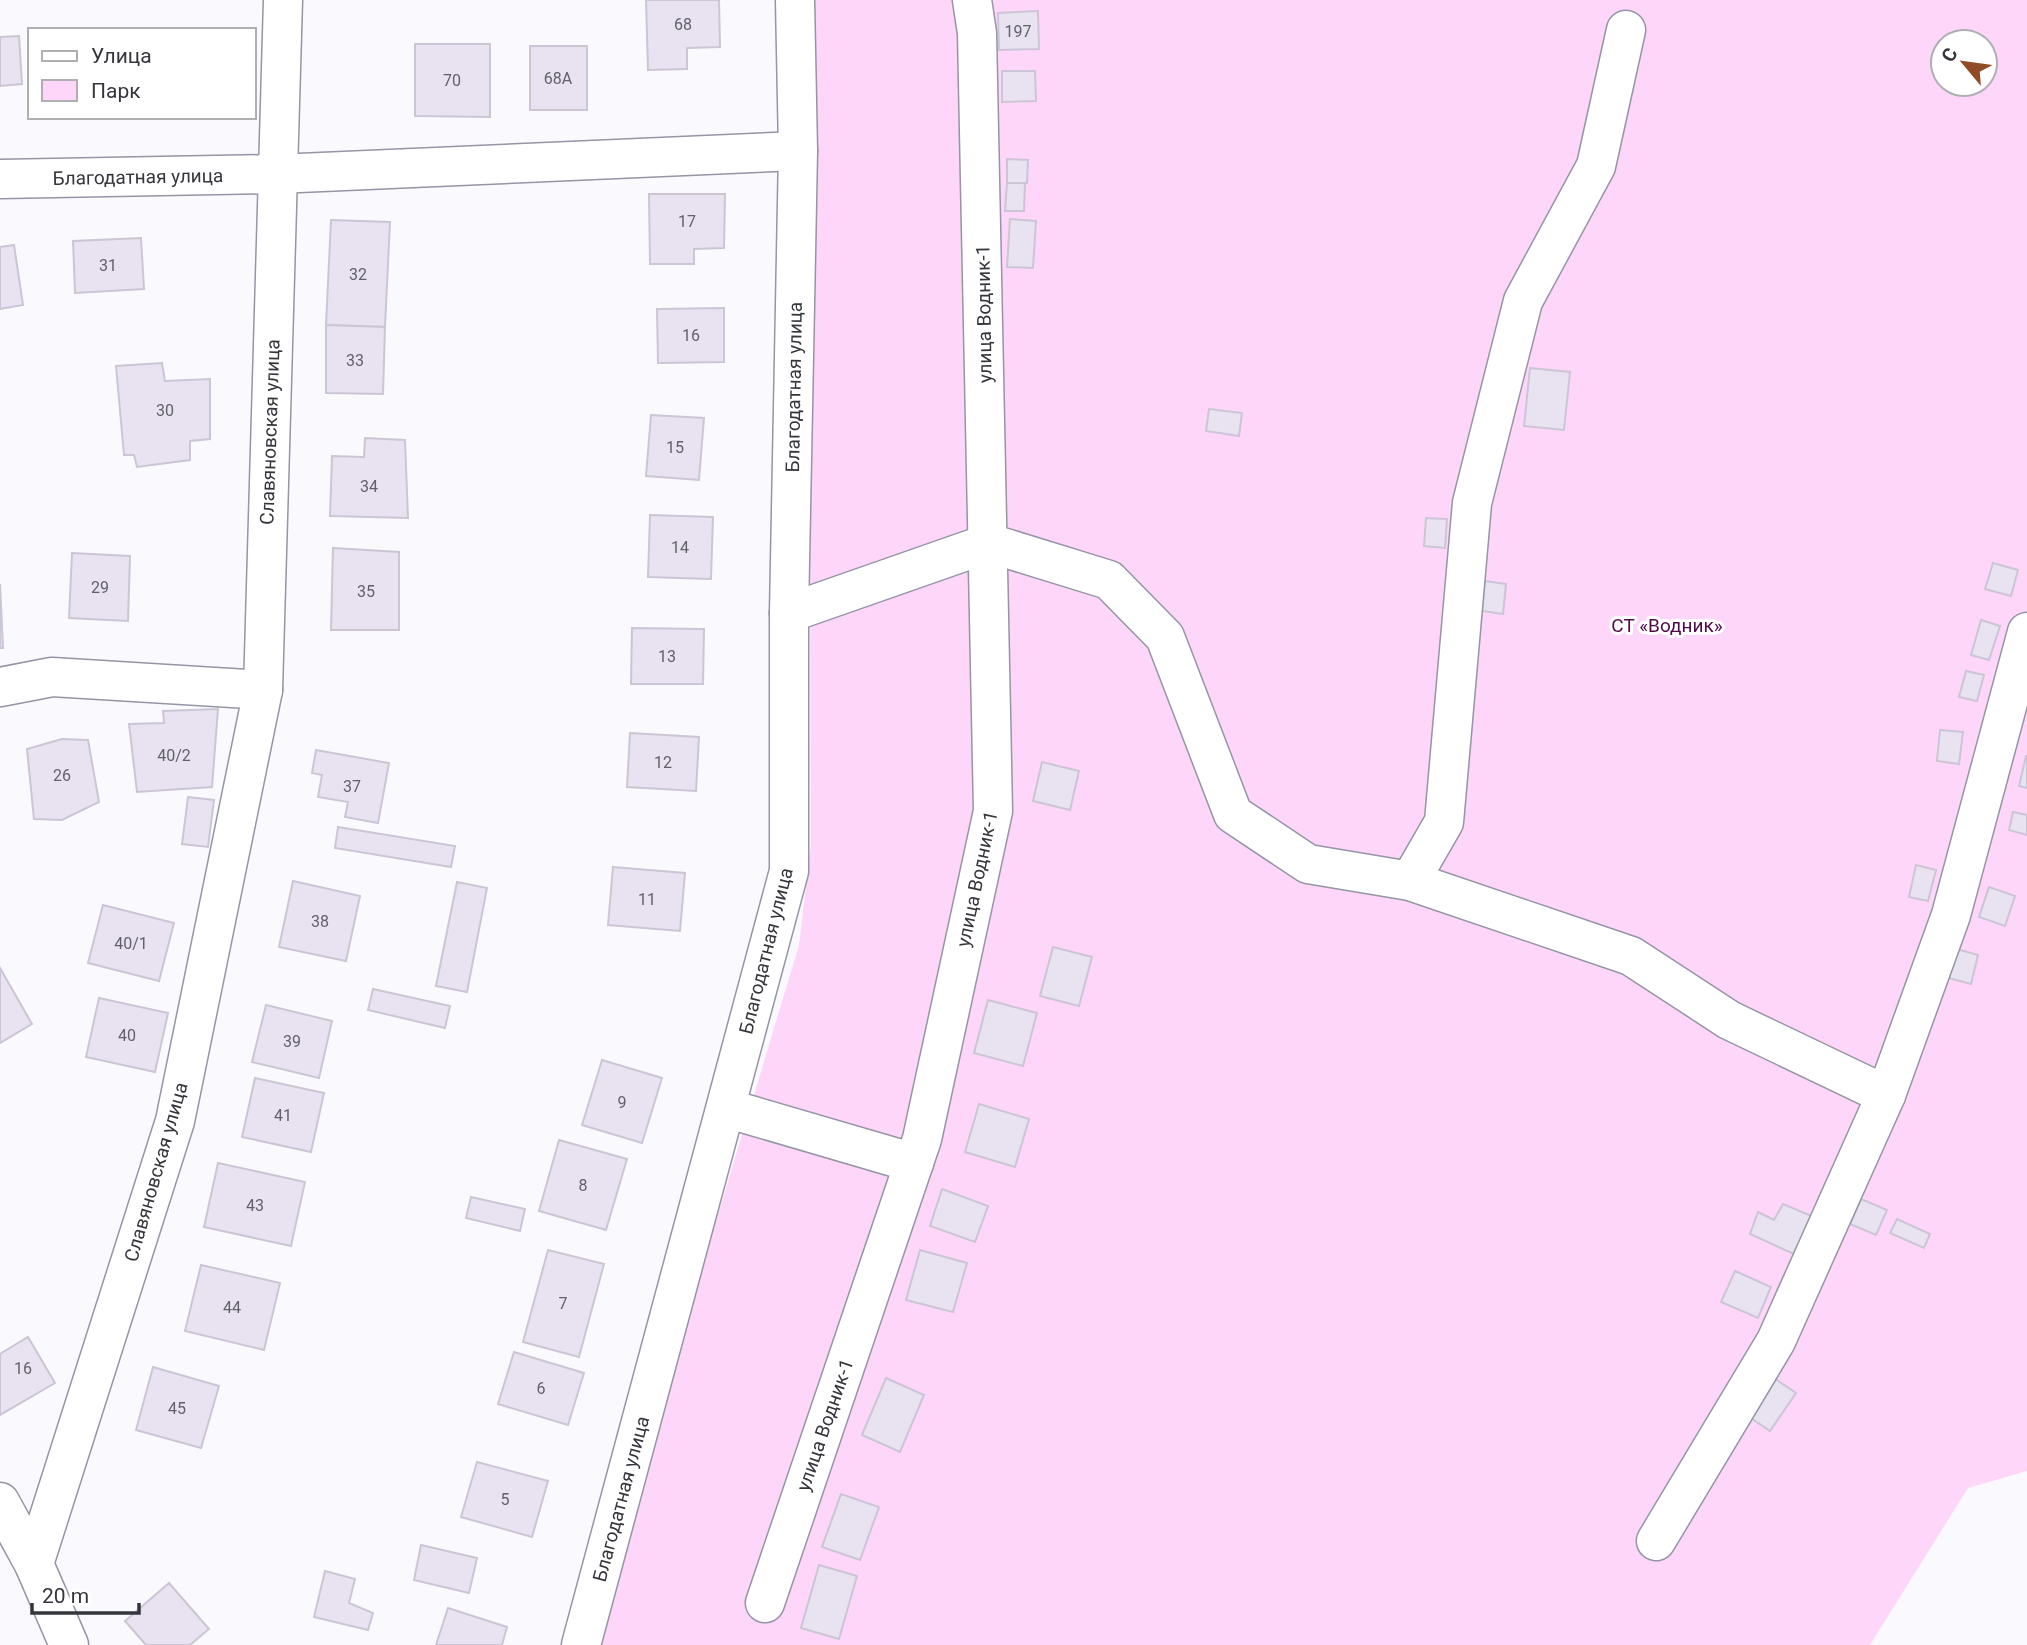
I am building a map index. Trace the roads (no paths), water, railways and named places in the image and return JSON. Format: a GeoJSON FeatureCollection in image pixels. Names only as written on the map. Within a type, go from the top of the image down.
{"type":"FeatureCollection","features":[{"type":"Feature","properties":{"kind":"street"},"geometry":{"type":"LineString","coordinates":[[276,174],[283,0]]}},
{"type":"Feature","properties":{"kind":"street","name":"Благодатная улица"},"geometry":{"type":"LineString","coordinates":[[581,1645],[789,871],[789,613],[798,151],[795,0]]}},
{"type":"Feature","properties":{"kind":"street","name":"улица Водник-1"},"geometry":{"type":"LineString","coordinates":[[765,1603],[925,1126],[993,811],[977,33],[971,0]]}},
{"type":"Feature","properties":{"kind":"street"},"geometry":{"type":"LineString","coordinates":[[1410,881],[1444,822],[1472,503],[1519,315],[1523,301],[1595,166],[1626,30]]}},
{"type":"Feature","properties":{"kind":"street","name":"Благодатная улица"},"geometry":{"type":"LineString","coordinates":[[0,179],[276,174],[798,151]]}},
{"type":"Feature","properties":{"kind":"street","name":"Славяновская улица"},"geometry":{"type":"LineString","coordinates":[[34,1564],[175,1121],[263,690],[276,174]]}},
{"type":"Feature","properties":{"kind":"street"},"geometry":{"type":"LineString","coordinates":[[789,613],[989,543],[1109,580],[1165,637],[1233,814],[1308,863],[1410,881],[1631,957],[1729,1020],[1886,1095]]}},
{"type":"Feature","properties":{"kind":"street"},"geometry":{"type":"LineString","coordinates":[[1656,1541],[1776,1341],[1886,1095],[1951,915],[2027,632]]}},
{"type":"Feature","properties":{"kind":"street"},"geometry":{"type":"LineString","coordinates":[[0,687],[52,677],[263,690]]}},
{"type":"Feature","properties":{"kind":"street"},"geometry":{"type":"LineString","coordinates":[[726,1108],[914,1163]]}},
{"type":"Feature","properties":{"kind":"street"},"geometry":{"type":"LineString","coordinates":[[0,1502],[34,1564],[69,1645]]}},
{"type":"Feature","properties":{"kind":"park label","name":"СТ «Водник»"},"geometry":{"type":"Point","coordinates":[1667,625]}}]}
